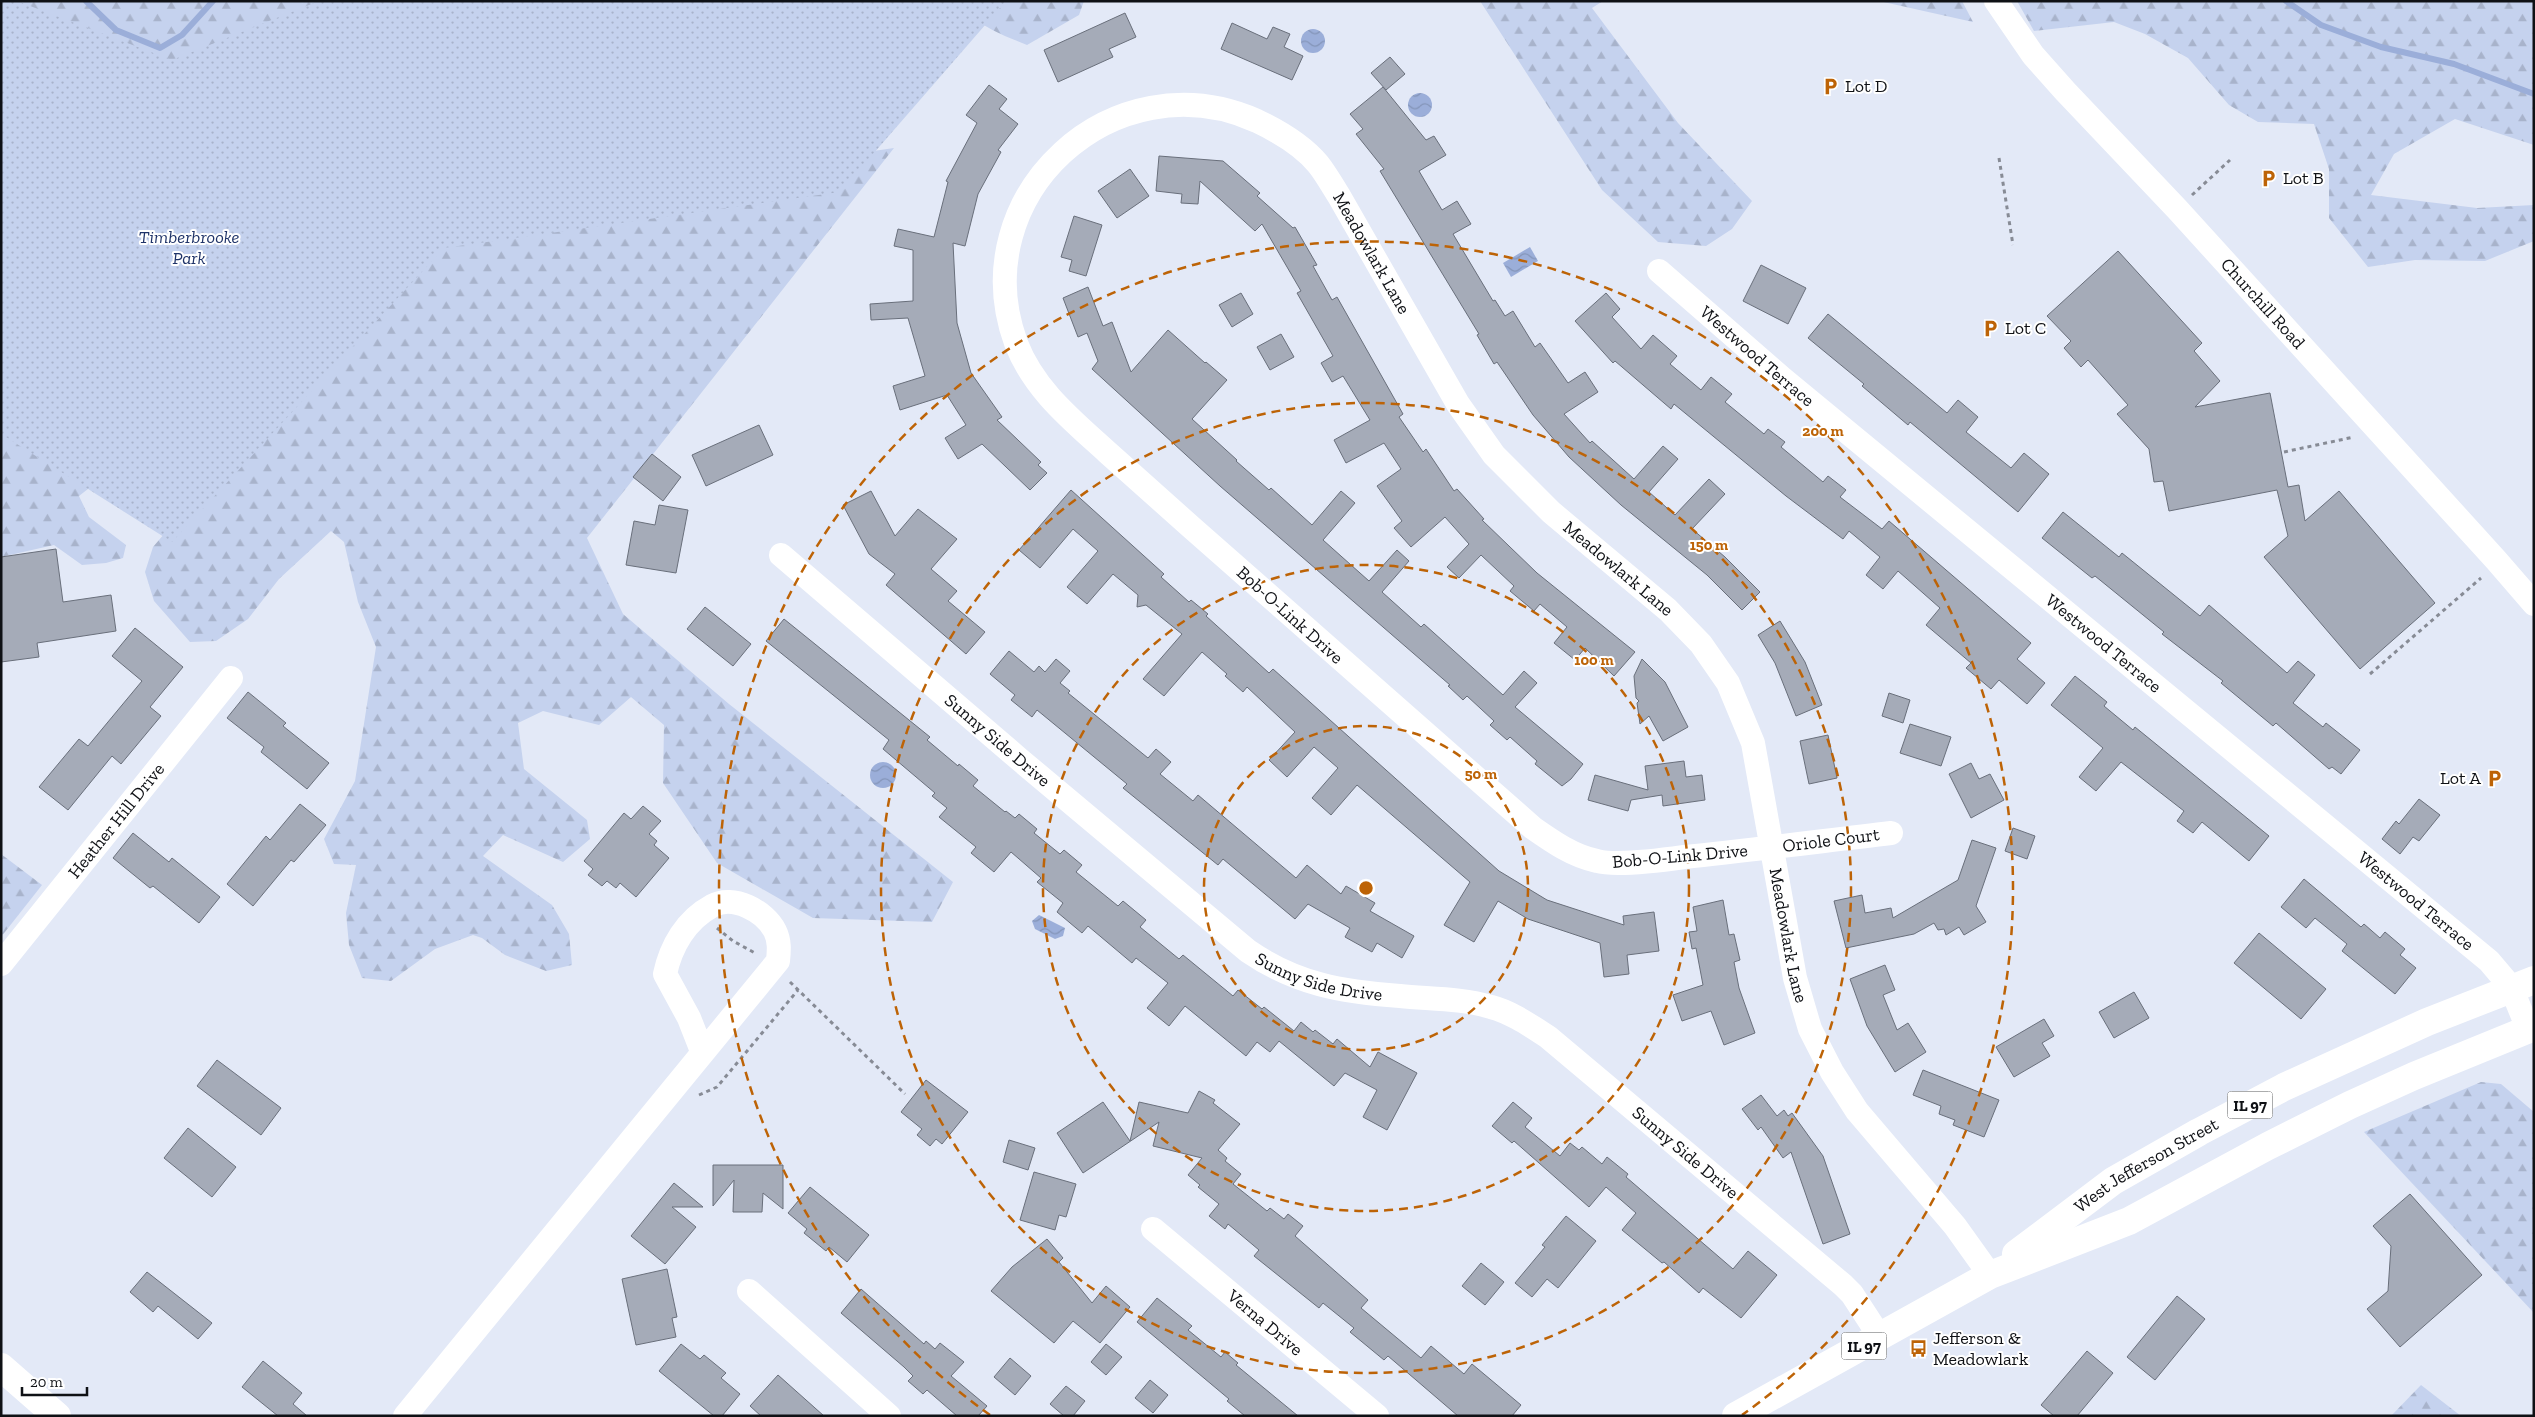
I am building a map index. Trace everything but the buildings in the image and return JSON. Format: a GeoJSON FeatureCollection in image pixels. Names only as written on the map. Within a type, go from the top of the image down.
{"type":"FeatureCollection","features":[{"type":"Feature","properties":{"kind":"main road","name":"West Jefferson Street"},"geometry":{"type":"LineString","coordinates":[[1990,1275],[2112,1181],[2199,1132],[2284,1087],[2427,1022],[2522,984]]}},
{"type":"Feature","properties":{"kind":"main road","name":"West Jefferson Street"},"geometry":{"type":"LineString","coordinates":[[1736,1416],[1990,1275],[2129,1221],[2268,1146],[2350,1105],[2531,1028]]}},
{"type":"Feature","properties":{"kind":"main road"},"geometry":{"type":"LineString","coordinates":[[1,1367],[57,1416]]}},
{"type":"Feature","properties":{"kind":"street","name":"Churchill Road"},"geometry":{"type":"LineString","coordinates":[[1996,1],[2033,55],[2065,92],[2177,209],[2534,604]]}},
{"type":"Feature","properties":{"kind":"street","name":"Meadowlark Lane"},"geometry":{"type":"LineString","coordinates":[[1046,171],[1062,153],[1098,126],[1140,109],[1176,105],[1202,106],[1239,113],[1276,130],[1317,163],[1458,404],[1494,455],[1551,512],[1668,610],[1701,644],[1728,683],[1753,743],[1795,978],[1810,1030],[1832,1072],[1857,1111],[1955,1226],[1990,1275]]}},
{"type":"Feature","properties":{"kind":"street","name":"Bob-O-Link Drive"},"geometry":{"type":"LineString","coordinates":[[1046,171],[1026,199],[1012,238],[1005,266],[1008,316],[1025,362],[1047,396],[1065,414],[1526,822],[1562,848],[1598,862],[1650,861],[1771,848]]}},
{"type":"Feature","properties":{"kind":"street","name":"Westwood Terrace"},"geometry":{"type":"LineString","coordinates":[[1659,271],[1783,379],[2483,956],[2522,984],[2531,1028]]}},
{"type":"Feature","properties":{"kind":"street","name":"Sunny Side Drive"},"geometry":{"type":"LineString","coordinates":[[781,555],[1026,766],[1248,951],[1288,975],[1321,986],[1362,993],[1444,999],[1492,1007],[1529,1024],[1555,1042],[1843,1285],[1852,1294],[1880,1337]]}},
{"type":"Feature","properties":{"kind":"street","name":"Heather Hill Drive"},"geometry":{"type":"LineString","coordinates":[[1,964],[231,678]]}},
{"type":"Feature","properties":{"kind":"street","name":"Oriole Court"},"geometry":{"type":"LineString","coordinates":[[1771,848],[1891,833]]}},
{"type":"Feature","properties":{"kind":"street"},"geometry":{"type":"LineString","coordinates":[[405,1416],[778,961],[780,944],[775,931],[762,916],[746,906],[724,902],[713,905],[695,918],[680,936],[669,956],[665,974],[689,1018],[702,1052]]}},
{"type":"Feature","properties":{"kind":"street","name":"Verna Drive"},"geometry":{"type":"LineString","coordinates":[[1153,1229],[1377,1416]]}},
{"type":"Feature","properties":{"kind":"street"},"geometry":{"type":"LineString","coordinates":[[749,1292],[889,1416]]}},
{"type":"Feature","properties":{"kind":"path"},"geometry":{"type":"LineString","coordinates":[[2000,158],[2013,245]]}},
{"type":"Feature","properties":{"kind":"path"},"geometry":{"type":"LineString","coordinates":[[2188,199],[2230,160]]}},
{"type":"Feature","properties":{"kind":"path"},"geometry":{"type":"LineString","coordinates":[[2284,452],[2355,437]]}},
{"type":"Feature","properties":{"kind":"path"},"geometry":{"type":"LineString","coordinates":[[2370,674],[2484,576]]}},
{"type":"Feature","properties":{"kind":"path"},"geometry":{"type":"LineString","coordinates":[[715,926],[733,941],[762,957]]}},
{"type":"Feature","properties":{"kind":"path"},"geometry":{"type":"LineString","coordinates":[[787,980],[905,1094]]}},
{"type":"Feature","properties":{"kind":"green space"},"geometry":{"type":"Polygon","coordinates":[[[1,1],[437,1],[163,78],[1,1]]]}},
{"type":"Feature","properties":{"kind":"green space","name":"Timberbrooke Park"},"geometry":{"type":"Polygon","coordinates":[[[1,1],[17,1],[172,60],[319,1],[1006,1],[840,192],[444,248],[172,542],[1,434],[1,1]]]}},
{"type":"Feature","properties":{"kind":"green space"},"geometry":{"type":"Polygon","coordinates":[[[957,1],[1084,1],[1079,15],[1027,45],[980,23],[957,1]]]}},
{"type":"Feature","properties":{"kind":"green space"},"geometry":{"type":"Polygon","coordinates":[[[1480,1],[1603,1],[1592,8],[1678,123],[1752,201],[1732,229],[1706,246],[1658,242],[1602,190],[1480,1]]]}},
{"type":"Feature","properties":{"kind":"green space"},"geometry":{"type":"Polygon","coordinates":[[[1879,1],[1962,1],[1973,22],[1879,1]]]}},
{"type":"Feature","properties":{"kind":"green space"},"geometry":{"type":"Polygon","coordinates":[[[2017,1],[2534,1],[2534,145],[2455,119],[2394,154],[2371,195],[2477,208],[2534,205],[2534,241],[2485,261],[2415,260],[2368,267],[2329,218],[2329,169],[2314,124],[2258,122],[2229,105],[2188,58],[2145,34],[2114,22],[2034,31],[2017,1]]]}},
{"type":"Feature","properties":{"kind":"green space"},"geometry":{"type":"Polygon","coordinates":[[[894,148],[587,538],[623,614],[729,704],[953,882],[932,922],[813,918],[717,863],[663,783],[664,725],[631,697],[599,725],[543,711],[518,723],[524,769],[587,820],[590,839],[563,862],[503,835],[483,856],[552,905],[569,934],[572,965],[546,971],[505,955],[482,938],[473,935],[435,949],[391,981],[362,978],[349,945],[346,913],[356,865],[334,864],[324,839],[355,781],[376,647],[358,602],[344,542],[331,531],[279,579],[248,619],[216,641],[190,642],[154,601],[145,572],[153,547],[195,498],[429,245],[722,173],[894,148]]]}},
{"type":"Feature","properties":{"kind":"green space"},"geometry":{"type":"Polygon","coordinates":[[[1,374],[102,478],[79,496],[89,517],[126,545],[123,558],[106,563],[82,565],[54,545],[1,557],[1,374]]]}},
{"type":"Feature","properties":{"kind":"green space"},"geometry":{"type":"Polygon","coordinates":[[[1,854],[42,885],[1,937],[1,854]]]}},
{"type":"Feature","properties":{"kind":"green space"},"geometry":{"type":"Polygon","coordinates":[[[2481,1082],[2501,1084],[2534,1112],[2534,1313],[2364,1132],[2481,1082]]]}},
{"type":"Feature","properties":{"kind":"green space"},"geometry":{"type":"Polygon","coordinates":[[[2421,1385],[2461,1416],[2391,1416],[2421,1385]]]}},
{"type":"Feature","properties":{"kind":"water"},"geometry":{"type":"Polygon","coordinates":[[[1313,29],[1318,30],[1324,36],[1324,46],[1318,52],[1313,53],[1308,52],[1302,46],[1301,41],[1302,36],[1308,30],[1313,29]]]}},
{"type":"Feature","properties":{"kind":"water"},"geometry":{"type":"Polygon","coordinates":[[[1420,93],[1425,94],[1431,100],[1431,110],[1425,116],[1420,117],[1415,116],[1409,110],[1408,105],[1409,100],[1415,94],[1420,93]]]}},
{"type":"Feature","properties":{"kind":"water"},"geometry":{"type":"Polygon","coordinates":[[[1530,247],[1538,261],[1511,277],[1503,263],[1530,247]]]}},
{"type":"Feature","properties":{"kind":"water"},"geometry":{"type":"Polygon","coordinates":[[[883,762],[892,766],[896,775],[892,784],[883,788],[874,784],[870,775],[874,766],[883,762]]]}},
{"type":"Feature","properties":{"kind":"water"},"geometry":{"type":"Polygon","coordinates":[[[1039,915],[1065,928],[1063,936],[1055,939],[1035,929],[1032,921],[1039,915]]]}},
{"type":"Feature","properties":{"kind":"waterway"},"geometry":{"type":"LineString","coordinates":[[86,1],[116,30],[160,48],[182,35],[213,1]]}},
{"type":"Feature","properties":{"kind":"waterway"},"geometry":{"type":"LineString","coordinates":[[2286,1],[2321,25],[2381,47],[2454,64],[2534,94]]}},
{"type":"Feature","properties":{"kind":"place","name":"Lot D"},"geometry":{"type":"Point","coordinates":[1831,86]}},
{"type":"Feature","properties":{"kind":"place","name":"Lot B"},"geometry":{"type":"Point","coordinates":[2269,178]}},
{"type":"Feature","properties":{"kind":"place","name":"Lot C"},"geometry":{"type":"Point","coordinates":[1991,328]}},
{"type":"Feature","properties":{"kind":"place","name":"Lot A"},"geometry":{"type":"Point","coordinates":[2495,778]}},
{"type":"Feature","properties":{"kind":"place","name":"Jefferson & Meadowlark"},"geometry":{"type":"Point","coordinates":[1919,1348]}}]}
